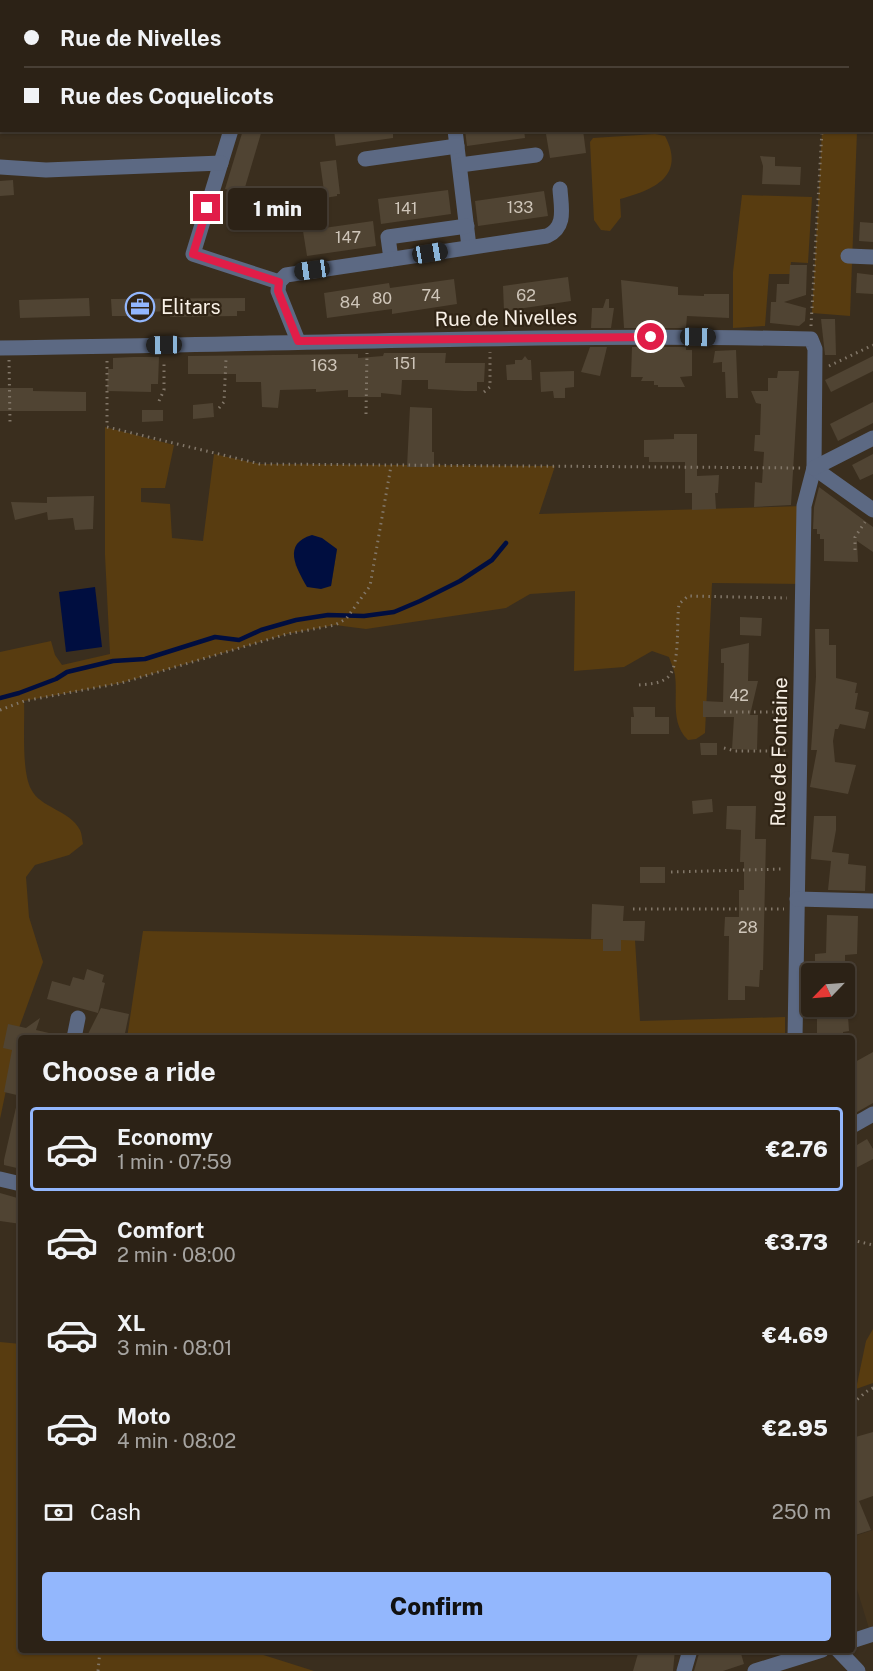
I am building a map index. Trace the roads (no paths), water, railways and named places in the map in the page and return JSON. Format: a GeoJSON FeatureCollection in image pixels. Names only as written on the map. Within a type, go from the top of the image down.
{"type":"FeatureCollection","features":[{"type":"Feature","properties":{"kind":"street"},"geometry":{"type":"LineString","coordinates":[[230,132],[193,254],[279,282]]}},
{"type":"Feature","properties":{"kind":"street"},"geometry":{"type":"LineString","coordinates":[[365,159],[456,138],[469,247]]}},
{"type":"Feature","properties":{"kind":"street"},"geometry":{"type":"LineString","coordinates":[[460,165],[536,155]]}},
{"type":"Feature","properties":{"kind":"street"},"geometry":{"type":"LineString","coordinates":[[0,167],[46,170],[220,163]]}},
{"type":"Feature","properties":{"kind":"street"},"geometry":{"type":"LineString","coordinates":[[298,341],[278,291],[279,282],[286,275],[547,236],[558,230],[561,219],[560,189]]}},
{"type":"Feature","properties":{"kind":"street"},"geometry":{"type":"LineString","coordinates":[[391,259],[388,237],[467,226]]}},
{"type":"Feature","properties":{"kind":"street"},"geometry":{"type":"LineString","coordinates":[[848,256],[873,257]]}},
{"type":"Feature","properties":{"kind":"street","name":"Rue de Nivelles"},"geometry":{"type":"LineString","coordinates":[[4,348],[367,340],[698,337],[811,339],[815,350],[814,468]]}},
{"type":"Feature","properties":{"kind":"street"},"geometry":{"type":"LineString","coordinates":[[870,515],[814,468],[873,438]]}},
{"type":"Feature","properties":{"kind":"street","name":"Rue de Fontaine"},"geometry":{"type":"LineString","coordinates":[[795,1035],[804,506],[814,468]]}},
{"type":"Feature","properties":{"kind":"street"},"geometry":{"type":"LineString","coordinates":[[797,904],[873,901]]}},
{"type":"Feature","properties":{"kind":"street"},"geometry":{"type":"LineString","coordinates":[[75,1035],[78,1018]]}},
{"type":"Feature","properties":{"kind":"street"},"geometry":{"type":"LineString","coordinates":[[855,1124],[873,1114]]}},
{"type":"Feature","properties":{"kind":"street"},"geometry":{"type":"LineString","coordinates":[[0,1179],[18,1183]]}},
{"type":"Feature","properties":{"kind":"street"},"geometry":{"type":"LineString","coordinates":[[855,1640],[873,1634]]}},
{"type":"Feature","properties":{"kind":"street"},"geometry":{"type":"LineString","coordinates":[[684,1671],[689,1653]]}},
{"type":"Feature","properties":{"kind":"street"},"geometry":{"type":"LineString","coordinates":[[756,1671],[813,1653]]}},
{"type":"Feature","properties":{"kind":"street"},"geometry":{"type":"LineString","coordinates":[[841,1653],[858,1671]]}},
{"type":"Feature","properties":{"kind":"waterway"},"geometry":{"type":"LineString","coordinates":[[0,698],[56,679],[67,672],[113,661],[145,659],[215,637],[239,640],[261,630],[296,620],[328,615],[364,616],[394,612],[460,581],[492,560],[506,543]]}},
{"type":"Feature","properties":{"kind":"place","name":"Elitars"},"geometry":{"type":"Point","coordinates":[140,307]}}]}
